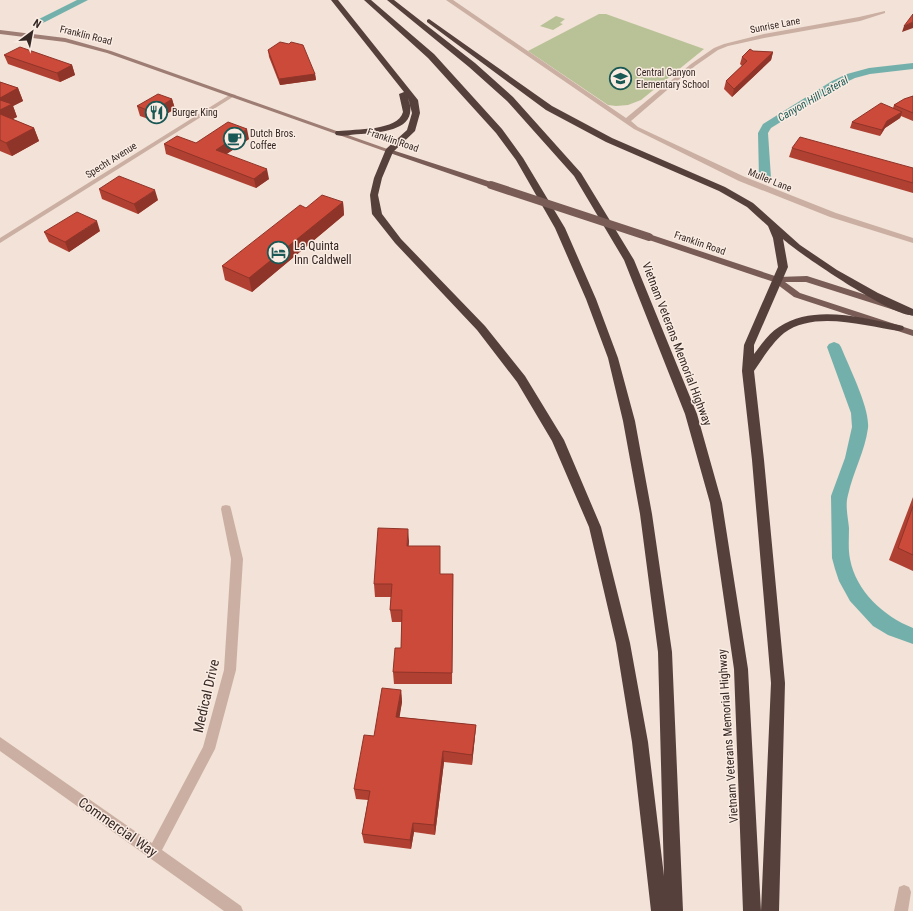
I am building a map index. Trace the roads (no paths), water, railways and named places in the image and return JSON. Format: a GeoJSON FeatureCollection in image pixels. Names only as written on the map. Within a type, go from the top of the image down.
{"type":"FeatureCollection","features":[{"type":"Feature","properties":{"kind":"highway"},"geometry":{"type":"LineString","coordinates":[[334,0],[414,100],[416,113],[411,131],[389,150],[378,178],[374,195],[377,214],[398,241],[481,328],[521,379],[558,440],[595,527],[623,643],[640,742],[660,911]]}},
{"type":"Feature","properties":{"kind":"highway"},"geometry":{"type":"LineString","coordinates":[[367,0],[431,56],[494,125],[520,160],[560,228],[591,299],[613,358],[629,421],[646,514],[665,652],[674,911]]}},
{"type":"Feature","properties":{"kind":"highway","name":"Vietnam Veterans Memorial Highway"},"geometry":{"type":"LineString","coordinates":[[390,0],[472,65],[510,99],[578,174],[629,260],[691,414],[716,503],[741,669],[752,911]]}},
{"type":"Feature","properties":{"kind":"highway"},"geometry":{"type":"LineString","coordinates":[[398,0],[549,108],[609,140],[722,189],[750,205],[766,218],[778,238],[783,267],[749,345],[748,372],[758,460],[778,683],[770,911]]}},
{"type":"Feature","properties":{"kind":"highway"},"geometry":{"type":"LineString","coordinates":[[339,133],[389,128],[405,119],[407,105],[397,80]]}},
{"type":"Feature","properties":{"kind":"highway"},"geometry":{"type":"LineString","coordinates":[[772,226],[797,247],[834,272],[874,295],[912,312]]}},
{"type":"Feature","properties":{"kind":"highway"},"geometry":{"type":"LineString","coordinates":[[748,372],[771,340],[782,329],[798,321],[824,317],[899,328]]}},
{"type":"Feature","properties":{"kind":"main road","name":"Franklin Road"},"geometry":{"type":"LineString","coordinates":[[0,32],[37,35],[86,45],[491,185],[777,280],[797,295],[913,332]]}},
{"type":"Feature","properties":{"kind":"main road","name":"Franklin Road"},"geometry":{"type":"LineString","coordinates":[[777,280],[807,279],[912,312]]}},
{"type":"Feature","properties":{"kind":"street","name":"Muller Lane"},"geometry":{"type":"LineString","coordinates":[[449,0],[626,122],[662,142],[742,179],[833,215],[913,242]]}},
{"type":"Feature","properties":{"kind":"street","name":"Sunrise Lane"},"geometry":{"type":"LineString","coordinates":[[626,122],[706,55],[726,45],[764,36],[860,19],[883,12]]}},
{"type":"Feature","properties":{"kind":"street","name":"Specht Avenue"},"geometry":{"type":"LineString","coordinates":[[0,241],[233,95]]}},
{"type":"Feature","properties":{"kind":"street","name":"Medical Drive"},"geometry":{"type":"LineString","coordinates":[[154,852],[209,749],[230,670],[237,559],[226,509]]}},
{"type":"Feature","properties":{"kind":"street","name":"Commercial Way"},"geometry":{"type":"LineString","coordinates":[[0,742],[236,911]]}},
{"type":"Feature","properties":{"kind":"street"},"geometry":{"type":"LineString","coordinates":[[901,911],[904,892]]}},
{"type":"Feature","properties":{"kind":"waterway"},"geometry":{"type":"LineString","coordinates":[[42,20],[84,0]]}},
{"type":"Feature","properties":{"kind":"waterway","name":"Canyon Hill Lateral"},"geometry":{"type":"LineString","coordinates":[[765,178],[763,133],[767,126],[836,83],[851,76],[869,71],[913,66]]}},
{"type":"Feature","properties":{"kind":"waterway","name":"Canyon Hill Lateral"},"geometry":{"type":"LineString","coordinates":[[834,347],[859,413],[860,427],[853,458],[839,496],[841,558],[844,569],[848,581],[856,595],[880,620],[895,629],[913,636]]}},
{"type":"Feature","properties":{"kind":"place","name":"Central Canyon Elementary School"},"geometry":{"type":"Point","coordinates":[620,78]}},
{"type":"Feature","properties":{"kind":"place","name":"Burger King"},"geometry":{"type":"Point","coordinates":[157,112]}},
{"type":"Feature","properties":{"kind":"place","name":"Dutch Bros. Coffee"},"geometry":{"type":"Point","coordinates":[234,139]}},
{"type":"Feature","properties":{"kind":"place","name":"La Quinta Inn Caldwell"},"geometry":{"type":"Point","coordinates":[279,253]}}]}
